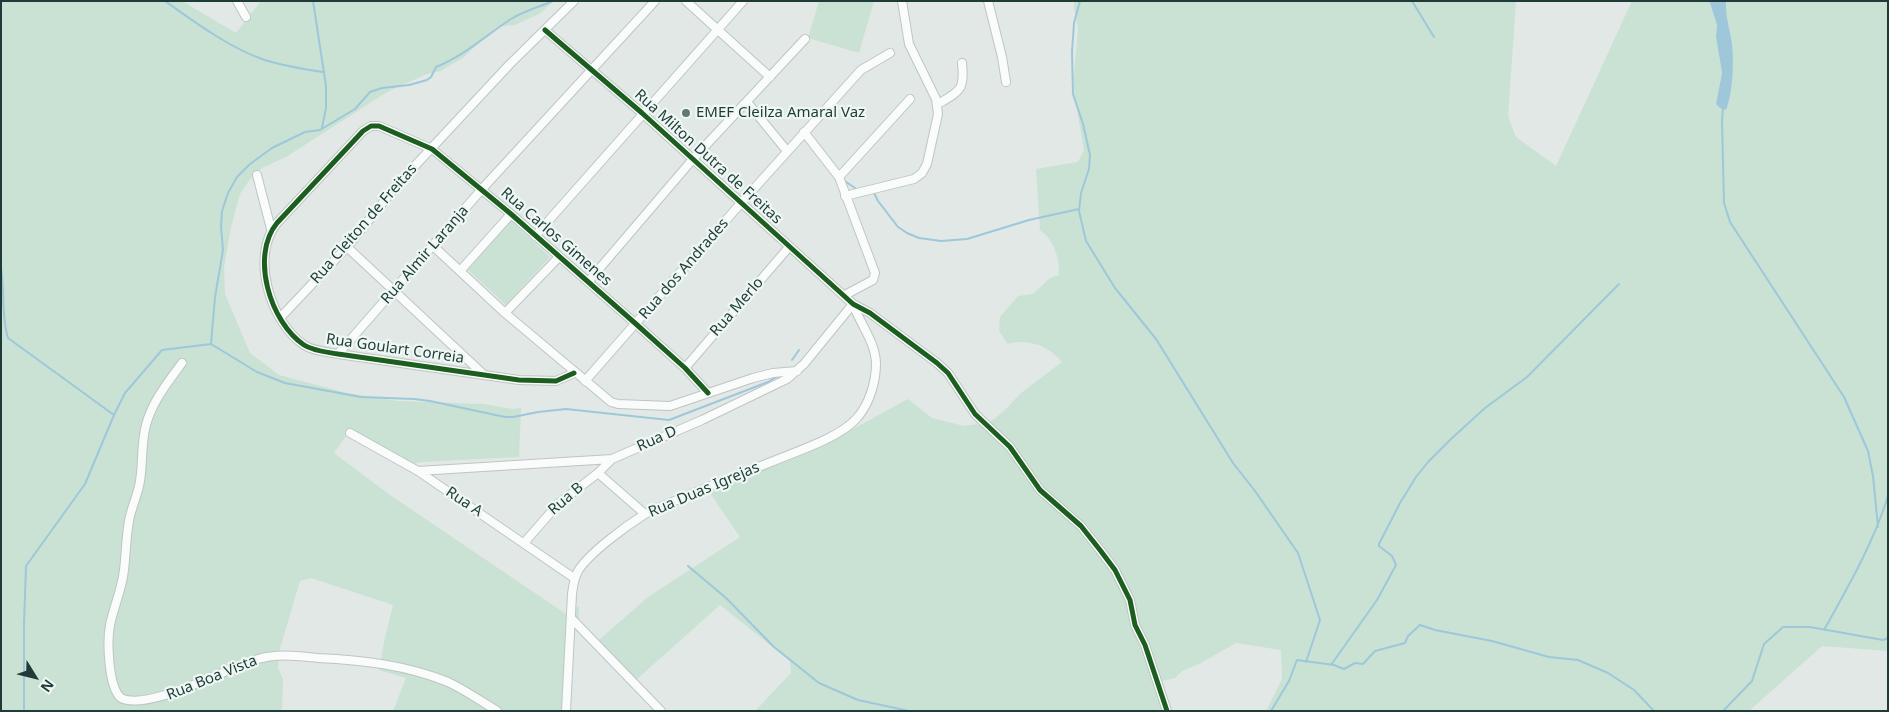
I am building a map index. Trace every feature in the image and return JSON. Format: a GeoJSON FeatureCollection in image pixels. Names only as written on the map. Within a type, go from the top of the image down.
{"type":"FeatureCollection","features":[{"type":"Feature","properties":{"kind":"street"},"geometry":{"type":"LineString","coordinates":[[237,1],[246,17]]}},
{"type":"Feature","properties":{"kind":"street","name":"Rua Cleiton de Freitas"},"geometry":{"type":"LineString","coordinates":[[280,318],[347,247],[398,184],[509,64],[574,1]]}},
{"type":"Feature","properties":{"kind":"street","name":"Rua Almir Laranja"},"geometry":{"type":"LineString","coordinates":[[338,354],[482,189],[655,1]]}},
{"type":"Feature","properties":{"kind":"street"},"geometry":{"type":"LineString","coordinates":[[686,1],[770,77]]}},
{"type":"Feature","properties":{"kind":"street"},"geometry":{"type":"LineString","coordinates":[[535,236],[743,1]]}},
{"type":"Feature","properties":{"kind":"street"},"geometry":{"type":"LineString","coordinates":[[845,196],[914,179],[922,173],[927,164],[937,121],[938,104],[909,44],[902,1]]}},
{"type":"Feature","properties":{"kind":"street"},"geometry":{"type":"LineString","coordinates":[[988,1],[1006,82]]}},
{"type":"Feature","properties":{"kind":"street","name":"Rua Milton Dutra de Freitas"},"geometry":{"type":"LineString","coordinates":[[545,30],[642,113],[853,304]]}},
{"type":"Feature","properties":{"kind":"street"},"geometry":{"type":"LineString","coordinates":[[588,282],[693,159],[805,39]]}},
{"type":"Feature","properties":{"kind":"street","name":"Rua dos Andrades"},"geometry":{"type":"LineString","coordinates":[[585,381],[787,151],[861,70],[890,53]]}},
{"type":"Feature","properties":{"kind":"street"},"geometry":{"type":"LineString","coordinates":[[938,104],[961,88],[964,80],[962,63]]}},
{"type":"Feature","properties":{"kind":"street"},"geometry":{"type":"LineString","coordinates":[[839,176],[910,99]]}},
{"type":"Feature","properties":{"kind":"street"},"geometry":{"type":"LineString","coordinates":[[747,102],[787,151]]}},
{"type":"Feature","properties":{"kind":"street","name":"Rua Carlos Gimenes"},"geometry":{"type":"LineString","coordinates":[[371,126],[378,126],[432,149],[482,189],[636,324],[685,368],[708,393]]}},
{"type":"Feature","properties":{"kind":"street","name":"Rua Goulart Correia"},"geometry":{"type":"LineString","coordinates":[[371,126],[363,131],[272,229],[267,240],[265,272],[269,298],[280,318],[304,345],[314,350],[519,380],[552,381],[562,379],[574,373]]}},
{"type":"Feature","properties":{"kind":"street"},"geometry":{"type":"LineString","coordinates":[[804,132],[839,176],[875,277],[873,280],[845,295]]}},
{"type":"Feature","properties":{"kind":"street"},"geometry":{"type":"LineString","coordinates":[[257,175],[272,229]]}},
{"type":"Feature","properties":{"kind":"street"},"geometry":{"type":"LineString","coordinates":[[460,270],[511,214]]}},
{"type":"Feature","properties":{"kind":"street"},"geometry":{"type":"LineString","coordinates":[[432,245],[505,313],[574,373],[605,399],[618,404],[670,406],[753,378],[780,372],[797,371]]}},
{"type":"Feature","properties":{"kind":"street","name":"Rua Merlo"},"geometry":{"type":"LineString","coordinates":[[685,368],[789,246]]}},
{"type":"Feature","properties":{"kind":"street"},"geometry":{"type":"LineString","coordinates":[[347,247],[483,374]]}},
{"type":"Feature","properties":{"kind":"street"},"geometry":{"type":"LineString","coordinates":[[505,313],[558,257]]}},
{"type":"Feature","properties":{"kind":"street"},"geometry":{"type":"LineString","coordinates":[[853,304],[870,313],[942,368],[954,381],[974,414],[1010,447],[1040,490],[1081,526],[1100,550],[1115,570],[1130,600],[1135,625],[1145,645],[1167,711]]}},
{"type":"Feature","properties":{"kind":"street","name":"Rua D"},"geometry":{"type":"LineString","coordinates":[[418,471],[612,459],[776,385],[797,371],[853,304]]}},
{"type":"Feature","properties":{"kind":"street","name":"Rua Duas Igrejas"},"geometry":{"type":"LineString","coordinates":[[574,578],[582,564],[628,525],[645,514],[810,446],[836,433],[855,420],[866,404],[870,394],[876,365],[871,340],[853,304]]}},
{"type":"Feature","properties":{"kind":"street","name":"Rua Boa Vista"},"geometry":{"type":"LineString","coordinates":[[182,363],[156,401],[146,426],[140,484],[129,521],[124,573],[110,628],[112,681],[119,697],[127,702],[145,703],[204,684],[256,659],[269,656],[287,656],[357,660],[384,664],[415,672],[448,683],[497,711]]}},
{"type":"Feature","properties":{"kind":"street","name":"Rua A"},"geometry":{"type":"LineString","coordinates":[[350,433],[418,471],[574,578]]}},
{"type":"Feature","properties":{"kind":"street","name":"Rua B"},"geometry":{"type":"LineString","coordinates":[[524,543],[558,504],[612,459]]}},
{"type":"Feature","properties":{"kind":"street"},"geometry":{"type":"LineString","coordinates":[[598,472],[645,514]]}},
{"type":"Feature","properties":{"kind":"street"},"geometry":{"type":"LineString","coordinates":[[566,711],[574,578]]}},
{"type":"Feature","properties":{"kind":"street"},"geometry":{"type":"LineString","coordinates":[[572,619],[661,711]]}},
{"type":"Feature","properties":{"kind":"green space"},"geometry":{"type":"Polygon","coordinates":[[[1,1],[182,1],[236,33],[261,1],[554,1],[539,14],[515,25],[500,26],[486,36],[464,57],[441,71],[427,74],[387,92],[286,157],[262,168],[250,179],[240,194],[231,227],[224,268],[225,294],[250,353],[279,375],[347,393],[398,401],[484,404],[512,409],[521,408],[519,457],[413,464],[351,429],[334,453],[390,495],[566,614],[579,606],[579,621],[566,655],[563,690],[564,711],[393,711],[406,678],[379,670],[393,605],[311,578],[300,581],[279,652],[278,668],[283,679],[282,711],[1,711],[1,1]]]}},
{"type":"Feature","properties":{"kind":"green space"},"geometry":{"type":"Polygon","coordinates":[[[819,1],[874,1],[859,53],[808,38],[819,1]]]}},
{"type":"Feature","properties":{"kind":"green space"},"geometry":{"type":"Polygon","coordinates":[[[1074,1],[1516,1],[1508,116],[1516,137],[1556,166],[1632,1],[1707,1],[1710,3],[1717,25],[1716,37],[1722,73],[1716,104],[1729,103],[1732,66],[1725,10],[1726,1],[1888,1],[1888,651],[1822,646],[1749,711],[1266,711],[1282,679],[1281,650],[1236,643],[1199,664],[1182,671],[1175,678],[1158,682],[1162,711],[755,711],[791,673],[790,661],[720,605],[636,680],[599,640],[648,597],[740,537],[710,493],[844,434],[908,399],[932,418],[964,426],[985,423],[994,419],[1021,393],[1062,362],[1057,356],[1038,345],[1023,342],[1008,344],[999,331],[1000,317],[1018,296],[1033,294],[1050,278],[1059,275],[1055,250],[1049,239],[1040,230],[1036,169],[1078,162],[1084,150],[1073,86],[1078,29],[1074,1]]]}},
{"type":"Feature","properties":{"kind":"green space"},"geometry":{"type":"Polygon","coordinates":[[[510,220],[550,257],[506,305],[466,268],[510,220]]]}},
{"type":"Feature","properties":{"kind":"water"},"geometry":{"type":"Polygon","coordinates":[[[1707,1],[1726,1],[1733,59],[1732,87],[1726,110],[1716,104],[1722,73],[1716,37],[1717,25],[1710,3],[1707,1]]]}},
{"type":"Feature","properties":{"kind":"waterway"},"geometry":{"type":"LineString","coordinates":[[165,1],[212,33],[250,54],[277,64],[323,72]]}},
{"type":"Feature","properties":{"kind":"waterway"},"geometry":{"type":"LineString","coordinates":[[313,1],[326,86],[326,108],[322,128]]}},
{"type":"Feature","properties":{"kind":"waterway"},"geometry":{"type":"LineString","coordinates":[[211,344],[215,297],[223,250],[222,211],[228,193],[237,177],[250,164],[272,148],[305,132],[320,130],[355,109],[370,92],[427,80],[431,77],[436,67],[465,51],[511,19],[553,1]]}},
{"type":"Feature","properties":{"kind":"waterway"},"geometry":{"type":"LineString","coordinates":[[1080,1],[1074,23],[1072,52],[1073,94],[1083,124],[1090,155],[1089,169],[1081,193],[1079,211],[1086,241],[1115,288],[1156,339],[1233,463],[1298,553],[1320,620],[1306,662]]}},
{"type":"Feature","properties":{"kind":"waterway"},"geometry":{"type":"LineString","coordinates":[[1412,1],[1434,37]]}},
{"type":"Feature","properties":{"kind":"waterway"},"geometry":{"type":"LineString","coordinates":[[1723,107],[1724,203],[1730,222],[1844,397],[1868,451],[1873,476],[1878,527]]}},
{"type":"Feature","properties":{"kind":"waterway"},"geometry":{"type":"LineString","coordinates":[[843,180],[858,190]]}},
{"type":"Feature","properties":{"kind":"waterway"},"geometry":{"type":"LineString","coordinates":[[873,191],[878,201],[898,227],[919,238],[941,241],[967,239],[1029,220],[1079,209]]}},
{"type":"Feature","properties":{"kind":"waterway"},"geometry":{"type":"LineString","coordinates":[[1,268],[8,338],[114,415]]}},
{"type":"Feature","properties":{"kind":"waterway"},"geometry":{"type":"LineString","coordinates":[[1331,665],[1377,600],[1396,565],[1392,556],[1379,544],[1416,477],[1428,462],[1485,408],[1527,377],[1619,284]]}},
{"type":"Feature","properties":{"kind":"waterway"},"geometry":{"type":"LineString","coordinates":[[24,711],[26,566],[85,484],[125,393],[162,350],[211,344],[257,372],[285,383],[361,397],[430,401],[505,417],[566,409],[669,420],[768,382],[776,377]]}},
{"type":"Feature","properties":{"kind":"waterway"},"geometry":{"type":"LineString","coordinates":[[792,360],[799,350]]}},
{"type":"Feature","properties":{"kind":"waterway"},"geometry":{"type":"LineString","coordinates":[[1824,630],[1867,548],[1888,496]]}},
{"type":"Feature","properties":{"kind":"waterway"},"geometry":{"type":"LineString","coordinates":[[688,566],[726,598],[774,647],[819,683],[858,700],[909,711]]}},
{"type":"Feature","properties":{"kind":"waterway"},"geometry":{"type":"LineString","coordinates":[[1271,711],[1289,681],[1297,660],[1334,665],[1344,669],[1355,663],[1363,664],[1375,651],[1405,643],[1408,636],[1420,625],[1435,630],[1492,641],[1549,657],[1578,660],[1608,673],[1634,690],[1654,711]]}},
{"type":"Feature","properties":{"kind":"waterway"},"geometry":{"type":"LineString","coordinates":[[1723,711],[1752,681],[1764,644],[1783,627],[1810,627],[1883,640],[1888,638]]}},
{"type":"Feature","properties":{"kind":"cycle path"},"geometry":{"type":"LineString","coordinates":[[545,30],[642,113],[853,304],[870,313],[948,373],[975,414],[1010,447],[1040,490],[1081,526],[1115,570],[1130,600],[1135,625],[1145,645],[1167,711]]}},
{"type":"Feature","properties":{"kind":"cycle path"},"geometry":{"type":"LineString","coordinates":[[574,373],[556,381],[519,380],[338,354],[308,347],[292,335],[273,305],[265,270],[265,253],[269,237],[277,223],[363,131],[371,126],[379,126],[432,149],[511,214],[636,324],[685,368],[708,393]]}},
{"type":"Feature","properties":{"kind":"place","name":"EMEF Cleilza Amaral Vaz"},"geometry":{"type":"Point","coordinates":[686,113]}}]}
